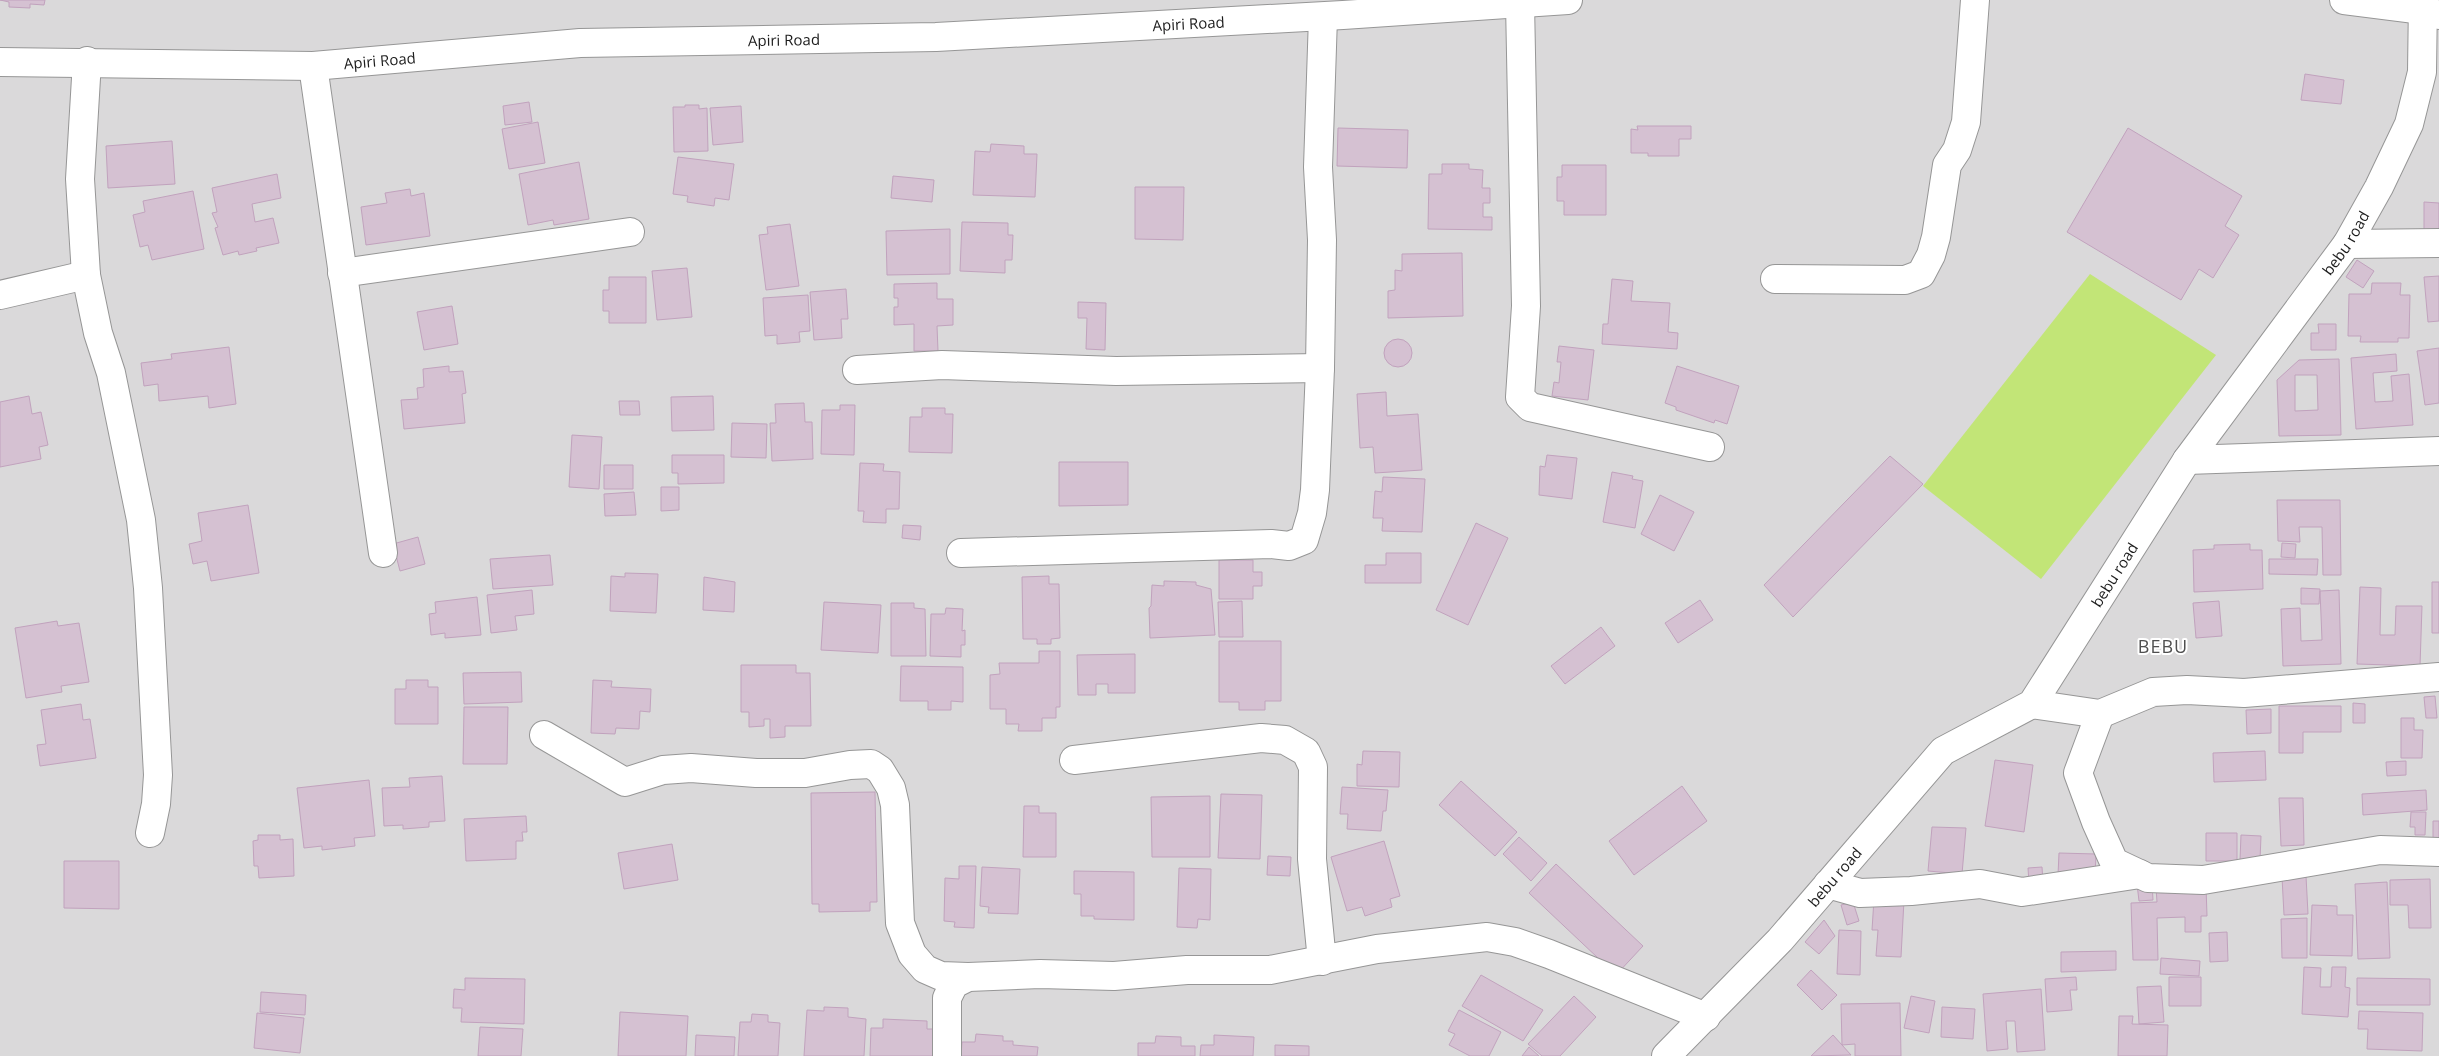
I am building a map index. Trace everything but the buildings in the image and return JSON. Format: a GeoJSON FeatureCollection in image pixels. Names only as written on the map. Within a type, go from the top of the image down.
{"type":"FeatureCollection","features":[{"type":"Feature","properties":{"kind":"street","name":"Apiri Road"},"geometry":{"type":"LineString","coordinates":[[0,62],[88,61],[313,66],[580,43],[936,37],[1336,11],[1568,0]]}},
{"type":"Feature","properties":{"kind":"street"},"geometry":{"type":"LineString","coordinates":[[1776,278],[1905,280],[1921,274],[1931,255],[1936,237],[1947,165],[1957,150],[1966,122],[1975,0]]}},
{"type":"Feature","properties":{"kind":"street"},"geometry":{"type":"LineString","coordinates":[[2344,0],[2428,8]]}},
{"type":"Feature","properties":{"kind":"street"},"geometry":{"type":"LineString","coordinates":[[1520,3],[1526,306],[1520,397],[1530,406],[1710,447]]}},
{"type":"Feature","properties":{"kind":"street","name":"bebu road"},"geometry":{"type":"LineString","coordinates":[[1666,1056],[1780,940],[1943,751],[2032,704],[2187,460],[2347,244],[2379,188],[2429,77],[2422,72],[2428,8]]}},
{"type":"Feature","properties":{"kind":"street"},"geometry":{"type":"LineString","coordinates":[[961,553],[1271,544],[1288,546],[1304,540],[1312,513],[1320,368],[1322,240],[1318,167],[1336,11]]}},
{"type":"Feature","properties":{"kind":"street"},"geometry":{"type":"LineString","coordinates":[[88,61],[80,178],[86,275],[98,333],[111,373],[141,520],[148,588],[158,775],[150,833]]}},
{"type":"Feature","properties":{"kind":"street"},"geometry":{"type":"LineString","coordinates":[[313,66],[383,553]]}},
{"type":"Feature","properties":{"kind":"street"},"geometry":{"type":"LineString","coordinates":[[342,273],[630,232]]}},
{"type":"Feature","properties":{"kind":"street"},"geometry":{"type":"LineString","coordinates":[[2347,244],[2439,243]]}},
{"type":"Feature","properties":{"kind":"street"},"geometry":{"type":"LineString","coordinates":[[0,295],[86,275]]}},
{"type":"Feature","properties":{"kind":"street"},"geometry":{"type":"LineString","coordinates":[[857,370],[942,364],[1116,371],[1320,368]]}},
{"type":"Feature","properties":{"kind":"street"},"geometry":{"type":"LineString","coordinates":[[2187,460],[2439,452]]}},
{"type":"Feature","properties":{"kind":"street"},"geometry":{"type":"LineString","coordinates":[[2032,704],[2100,714],[2153,692],[2187,690],[2244,693],[2439,677]]}},
{"type":"Feature","properties":{"kind":"street"},"geometry":{"type":"LineString","coordinates":[[2100,714],[2078,772],[2096,822],[2114,862],[2148,878],[2203,880],[2380,850],[2439,852]]}},
{"type":"Feature","properties":{"kind":"street"},"geometry":{"type":"LineString","coordinates":[[544,735],[625,782],[663,770],[691,768],[756,773],[805,773],[850,765],[871,764],[880,770],[891,788],[895,805],[900,923],[912,954],[925,969],[941,976],[968,977],[1040,974],[1114,976],[1187,970],[1270,970],[1377,949],[1487,937],[1514,942],[1548,954],[1706,1017]]}},
{"type":"Feature","properties":{"kind":"street"},"geometry":{"type":"LineString","coordinates":[[1074,760],[1261,738],[1285,740],[1306,752],[1313,767],[1312,858],[1322,961]]}},
{"type":"Feature","properties":{"kind":"street"},"geometry":{"type":"LineString","coordinates":[[1828,884],[1860,892],[1911,891],[1980,884],[2022,892],[2140,874]]}},
{"type":"Feature","properties":{"kind":"street"},"geometry":{"type":"LineString","coordinates":[[947,1056],[947,998],[954,984],[968,977]]}},
{"type":"Feature","properties":{"kind":"shaded area"},"geometry":{"type":"Polygon","coordinates":[[[0,0],[2439,0],[2439,1056],[0,1056],[0,0]]]}},
{"type":"Feature","properties":{"kind":"green space"},"geometry":{"type":"Polygon","coordinates":[[[2090,274],[2216,355],[2041,579],[1923,486],[2090,274]]]}},
{"type":"Feature","properties":{"kind":"district","name":"BEBU"},"geometry":{"type":"Point","coordinates":[2163,646]}}]}
